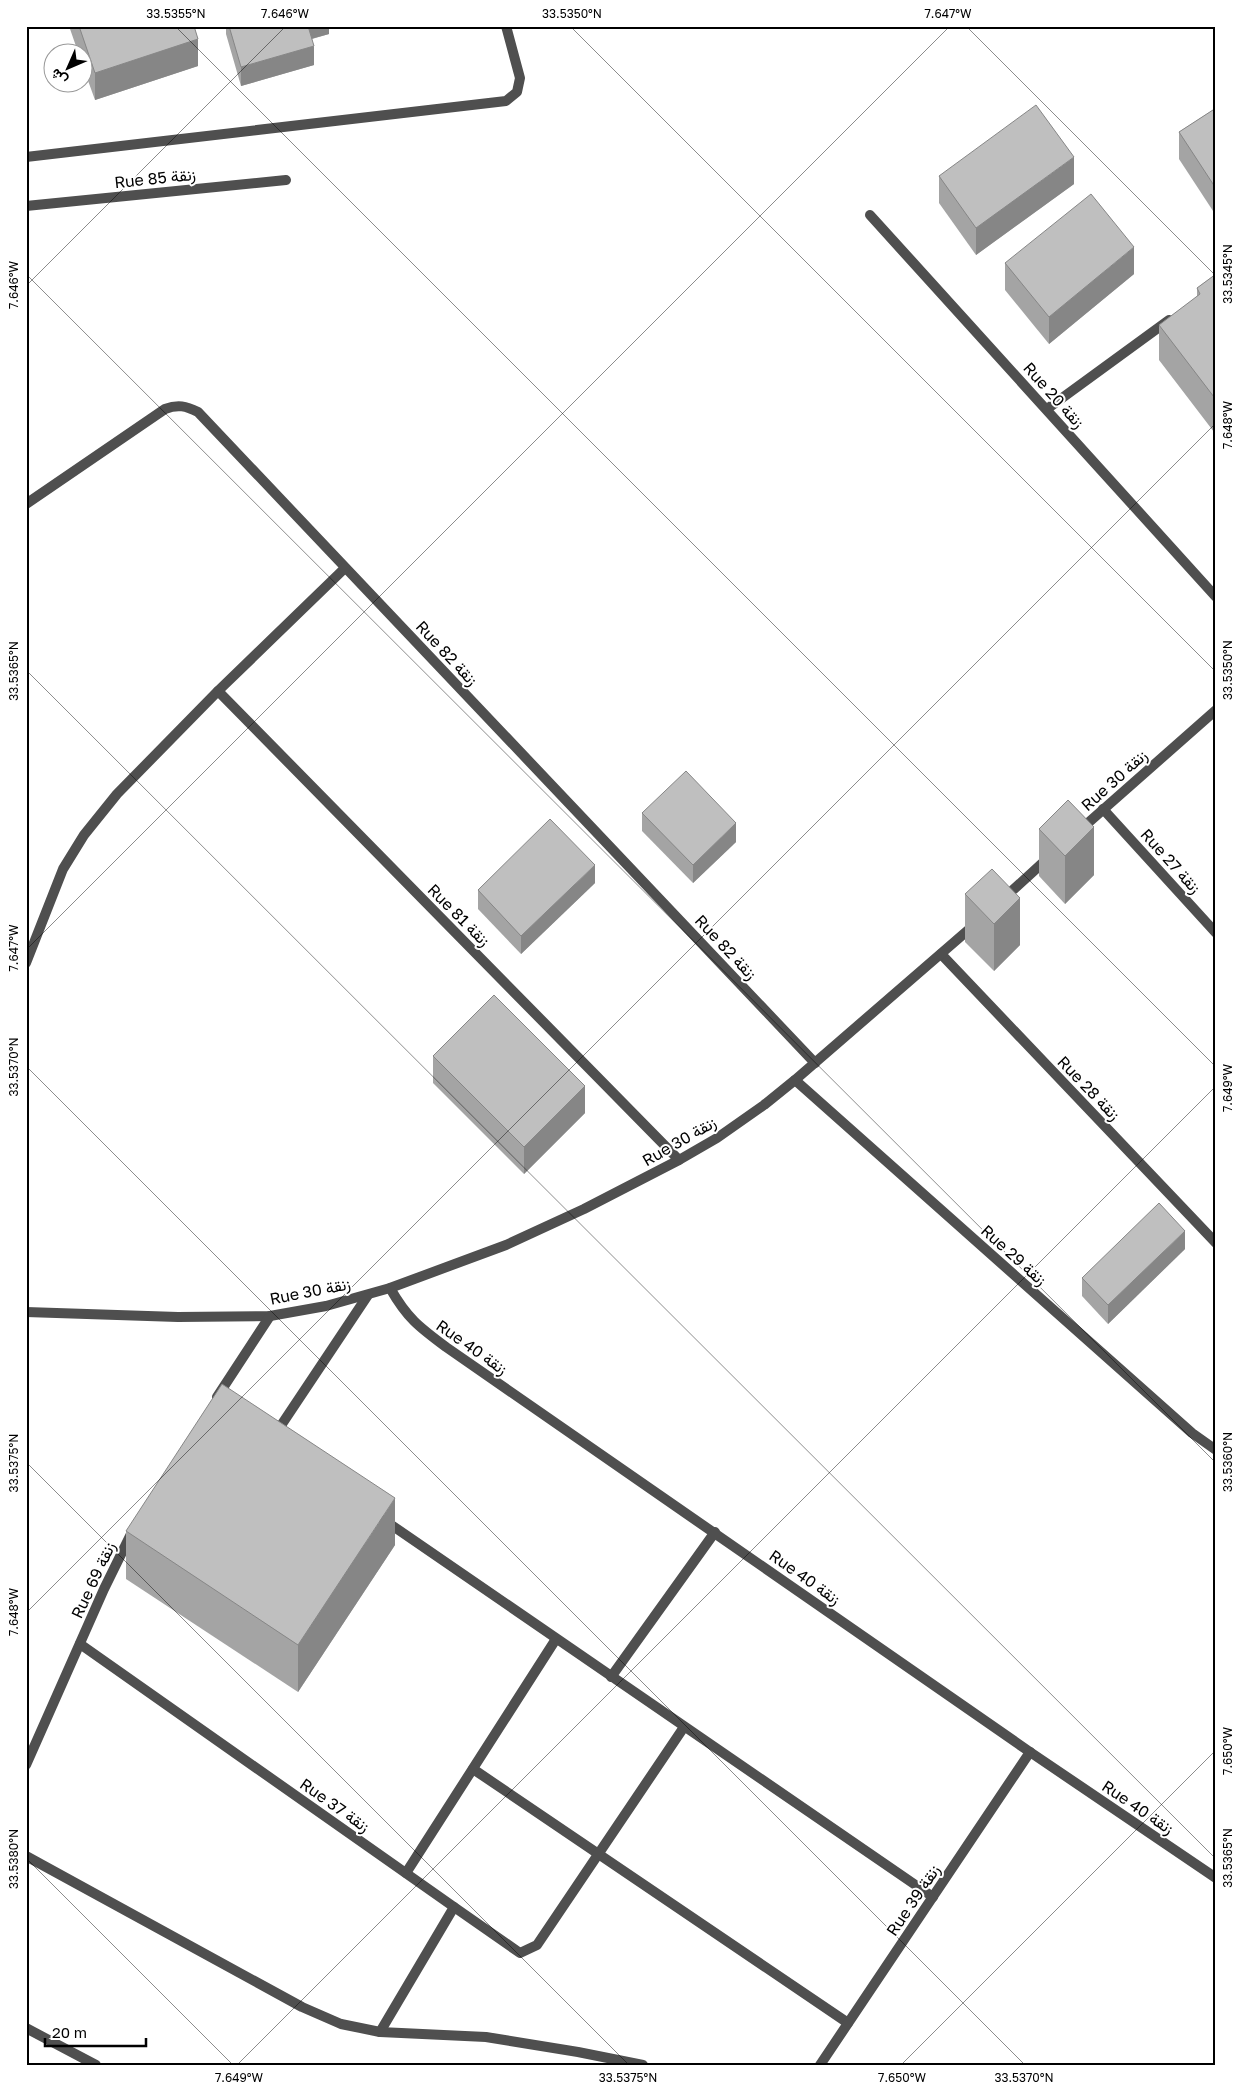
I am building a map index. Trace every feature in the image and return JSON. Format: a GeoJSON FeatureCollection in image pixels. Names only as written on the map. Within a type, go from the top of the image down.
{"type":"FeatureCollection","features":[{"type":"Feature","properties":{"kind":"street"},"geometry":{"type":"LineString","coordinates":[[26,157],[506,101],[517,92],[520,78],[506,26]]}},
{"type":"Feature","properties":{"kind":"street","name":"Rue 85 زنقة"},"geometry":{"type":"LineString","coordinates":[[26,206],[286,180]]}},
{"type":"Feature","properties":{"kind":"street","name":"Rue 20 زنقة"},"geometry":{"type":"LineString","coordinates":[[870,215],[1216,597]]}},
{"type":"Feature","properties":{"kind":"street"},"geometry":{"type":"LineString","coordinates":[[1047,409],[1176,315]]}},
{"type":"Feature","properties":{"kind":"street","name":"Rue 82 زنقة"},"geometry":{"type":"LineString","coordinates":[[26,504],[165,409],[176,405],[188,407],[198,412],[815,1063]]}},
{"type":"Feature","properties":{"kind":"street"},"geometry":{"type":"LineString","coordinates":[[26,963],[64,869],[84,835],[117,794],[345,568]]}},
{"type":"Feature","properties":{"kind":"street","name":"Rue 81 زنقة"},"geometry":{"type":"LineString","coordinates":[[218,692],[679,1160]]}},
{"type":"Feature","properties":{"kind":"street","name":"Rue 30 زنقة"},"geometry":{"type":"LineString","coordinates":[[1074,836],[1216,710]]}},
{"type":"Feature","properties":{"kind":"street","name":"Rue 27 زنقة"},"geometry":{"type":"LineString","coordinates":[[1104,810],[1216,933]]}},
{"type":"Feature","properties":{"kind":"street","name":"Rue 30 زنقة"},"geometry":{"type":"LineString","coordinates":[[26,1312],[178,1317],[270,1316],[326,1306],[368,1295],[506,1245],[584,1209],[718,1138],[795,1080],[1059,849]]}},
{"type":"Feature","properties":{"kind":"street","name":"Rue 28 زنقة"},"geometry":{"type":"LineString","coordinates":[[941,954],[1216,1243]]}},
{"type":"Feature","properties":{"kind":"street","name":"Rue 29 زنقة"},"geometry":{"type":"LineString","coordinates":[[795,1080],[1192,1433],[1216,1450]]}},
{"type":"Feature","properties":{"kind":"street","name":"Rue 40 زنقة"},"geometry":{"type":"LineString","coordinates":[[390,1288],[404,1312],[419,1327],[446,1347],[1030,1752],[1216,1878]]}},
{"type":"Feature","properties":{"kind":"street"},"geometry":{"type":"LineString","coordinates":[[278,1443],[277,1436],[280,1426],[368,1295]]}},
{"type":"Feature","properties":{"kind":"street"},"geometry":{"type":"LineString","coordinates":[[213,1403],[270,1316]]}},
{"type":"Feature","properties":{"kind":"street"},"geometry":{"type":"LineString","coordinates":[[378,1516],[933,1897]]}},
{"type":"Feature","properties":{"kind":"street","name":"Rue 69 زنقة"},"geometry":{"type":"LineString","coordinates":[[26,1765],[104,1589],[138,1521]]}},
{"type":"Feature","properties":{"kind":"street"},"geometry":{"type":"LineString","coordinates":[[611,1677],[715,1532]]}},
{"type":"Feature","properties":{"kind":"street"},"geometry":{"type":"LineString","coordinates":[[406,1873],[556,1639]]}},
{"type":"Feature","properties":{"kind":"street","name":"Rue 37 زنقة"},"geometry":{"type":"LineString","coordinates":[[80,1644],[520,1953],[528,1951],[537,1945],[684,1727]]}},
{"type":"Feature","properties":{"kind":"street","name":"Rue 39 زنقة"},"geometry":{"type":"LineString","coordinates":[[820,2065],[1030,1752]]}},
{"type":"Feature","properties":{"kind":"street"},"geometry":{"type":"LineString","coordinates":[[473,1769],[848,2023]]}},
{"type":"Feature","properties":{"kind":"street"},"geometry":{"type":"LineString","coordinates":[[26,1856],[302,2007],[341,2024],[380,2032],[486,2037],[644,2065]]}},
{"type":"Feature","properties":{"kind":"street"},"geometry":{"type":"LineString","coordinates":[[380,2032],[454,1907]]}},
{"type":"Feature","properties":{"kind":"street"},"geometry":{"type":"LineString","coordinates":[[26,2028],[96,2065]]}},
{"type":"Feature","properties":{"kind":"building"},"geometry":{"type":"Polygon","coordinates":[[[79,26],[194,26],[198,39],[95,73],[92,64],[92,42],[84,42],[79,26]]]}},
{"type":"Feature","properties":{"kind":"building"},"geometry":{"type":"Polygon","coordinates":[[[229,26],[308,26],[314,46],[241,67],[229,26]]]}},
{"type":"Feature","properties":{"kind":"building"},"geometry":{"type":"Polygon","coordinates":[[[1036,105],[1074,157],[976,228],[939,176],[1036,105]]]}},
{"type":"Feature","properties":{"kind":"building"},"geometry":{"type":"Polygon","coordinates":[[[1216,108],[1216,187],[1215,187],[1179,132],[1216,108]]]}},
{"type":"Feature","properties":{"kind":"building"},"geometry":{"type":"Polygon","coordinates":[[[1091,194],[1134,247],[1049,317],[1005,263],[1091,194]]]}},
{"type":"Feature","properties":{"kind":"building"},"geometry":{"type":"Polygon","coordinates":[[[1216,274],[1216,396],[1214,397],[1159,325],[1200,294],[1197,288],[1216,274]]]}},
{"type":"Feature","properties":{"kind":"building"},"geometry":{"type":"Polygon","coordinates":[[[686,771],[736,823],[693,865],[642,813],[686,771]]]}},
{"type":"Feature","properties":{"kind":"building"},"geometry":{"type":"Polygon","coordinates":[[[1068,800],[1094,827],[1065,856],[1039,829],[1068,800]]]}},
{"type":"Feature","properties":{"kind":"building"},"geometry":{"type":"Polygon","coordinates":[[[550,819],[595,865],[521,936],[478,890],[550,819]]]}},
{"type":"Feature","properties":{"kind":"building"},"geometry":{"type":"Polygon","coordinates":[[[992,869],[1020,898],[994,924],[965,894],[992,869]]]}},
{"type":"Feature","properties":{"kind":"building"},"geometry":{"type":"Polygon","coordinates":[[[494,995],[585,1086],[524,1147],[433,1056],[494,995]]]}},
{"type":"Feature","properties":{"kind":"building"},"geometry":{"type":"Polygon","coordinates":[[[1159,1203],[1185,1231],[1108,1305],[1082,1278],[1159,1203]]]}},
{"type":"Feature","properties":{"kind":"building"},"geometry":{"type":"Polygon","coordinates":[[[222,1384],[395,1498],[298,1645],[126,1531],[222,1384]]]}}]}
